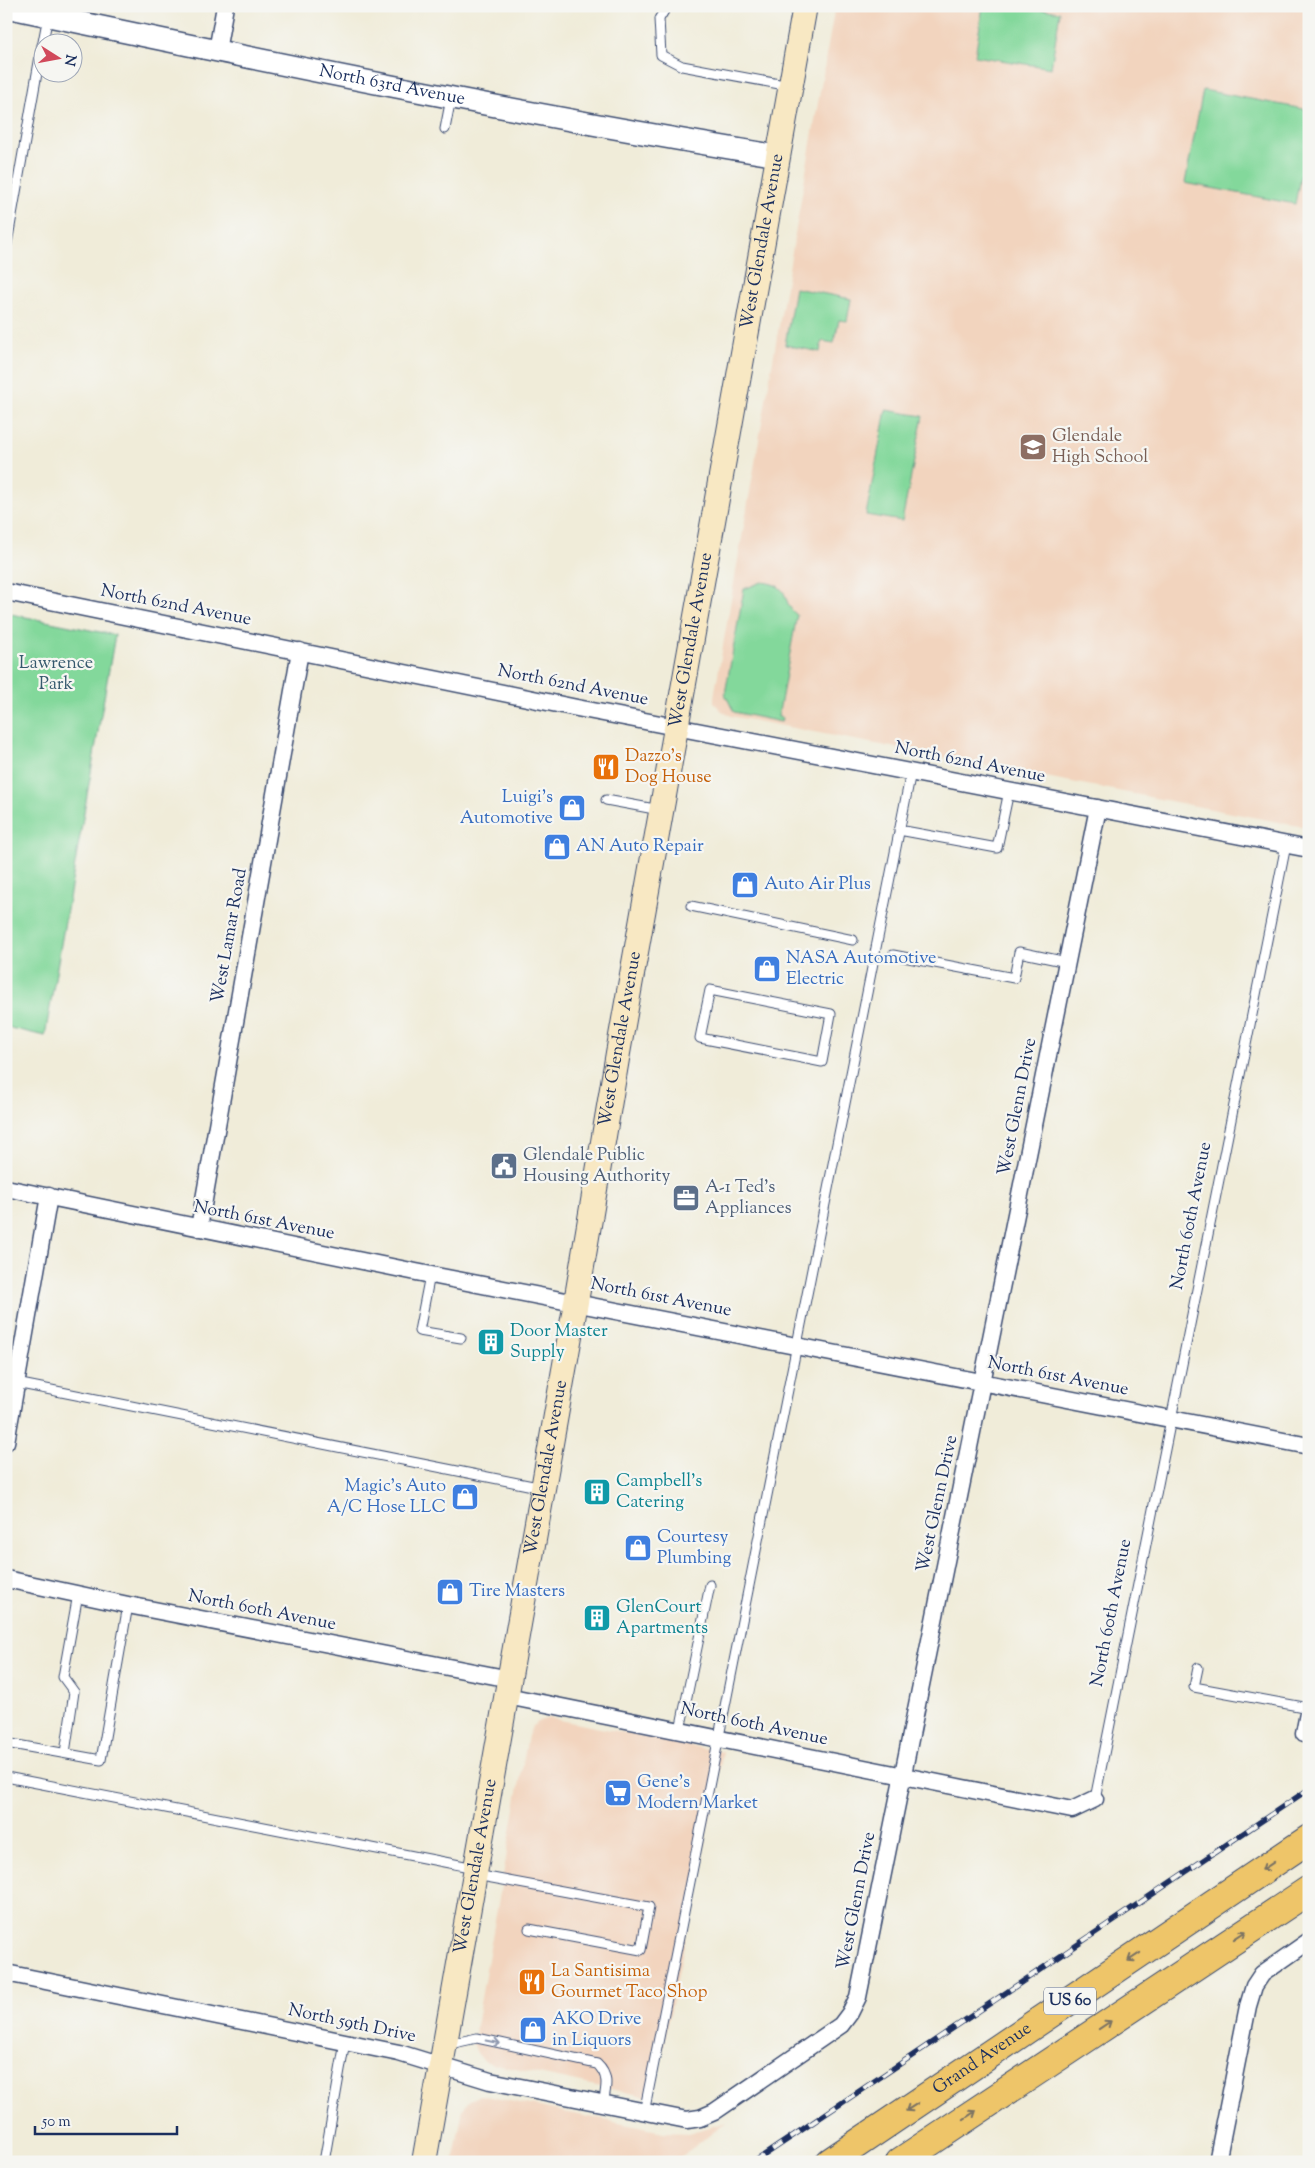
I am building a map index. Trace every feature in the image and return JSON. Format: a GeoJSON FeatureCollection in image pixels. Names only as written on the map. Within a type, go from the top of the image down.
{"type":"FeatureCollection","features":[{"type":"Feature","properties":{"kind":"highway","name":"Grand Avenue"},"geometry":{"type":"LineString","coordinates":[[830,2162],[1309,1839]]}},
{"type":"Feature","properties":{"kind":"highway","name":"US 60"},"geometry":{"type":"LineString","coordinates":[[900,2162],[1309,1890]]}},
{"type":"Feature","properties":{"kind":"main road","name":"West Glendale Avenue"},"geometry":{"type":"LineString","coordinates":[[424,2162],[509,1687],[618,1053],[778,156],[790,86],[798,7]]}},
{"type":"Feature","properties":{"kind":"street"},"geometry":{"type":"LineString","coordinates":[[217,51],[225,6]]}},
{"type":"Feature","properties":{"kind":"street","name":"North 63rd Avenue"},"geometry":{"type":"LineString","coordinates":[[6,7],[451,97],[778,156]]}},
{"type":"Feature","properties":{"kind":"street","name":"North 62nd Avenue"},"geometry":{"type":"LineString","coordinates":[[6,592],[677,726],[1309,849]]}},
{"type":"Feature","properties":{"kind":"street","name":"West Lamar Road"},"geometry":{"type":"LineString","coordinates":[[199,1228],[300,651]]}},
{"type":"Feature","properties":{"kind":"street","name":"West Glenn Drive"},"geometry":{"type":"LineString","coordinates":[[687,2120],[700,2118],[714,2112],[841,2025],[858,1997],[1098,808]]}},
{"type":"Feature","properties":{"kind":"street","name":"North 61st Avenue"},"geometry":{"type":"LineString","coordinates":[[6,1188],[430,1274],[1309,1446]]}},
{"type":"Feature","properties":{"kind":"street"},"geometry":{"type":"LineString","coordinates":[[6,1442],[11,1382],[49,1196]]}},
{"type":"Feature","properties":{"kind":"street","name":"North 60th Avenue"},"geometry":{"type":"LineString","coordinates":[[6,1579],[509,1687],[680,1730],[902,1776],[1072,1810],[1095,1799]]}},
{"type":"Feature","properties":{"kind":"street"},"geometry":{"type":"LineString","coordinates":[[1304,1734],[1309,1708]]}},
{"type":"Feature","properties":{"kind":"street"},"geometry":{"type":"LineString","coordinates":[[1217,2162],[1248,2006],[1254,1986],[1262,1974],[1309,1941]]}},
{"type":"Feature","properties":{"kind":"street","name":"North 59th Drive"},"geometry":{"type":"LineString","coordinates":[[6,1973],[410,2056],[443,2055],[490,2082],[687,2120]]}},
{"type":"Feature","properties":{"kind":"lane"},"geometry":{"type":"LineString","coordinates":[[667,6],[659,19],[661,55],[682,66],[790,86]]}},
{"type":"Feature","properties":{"kind":"lane"},"geometry":{"type":"LineString","coordinates":[[45,32],[48,16]]}},
{"type":"Feature","properties":{"kind":"lane"},"geometry":{"type":"LineString","coordinates":[[6,249],[36,82]]}},
{"type":"Feature","properties":{"kind":"lane"},"geometry":{"type":"LineString","coordinates":[[445,130],[451,97]]}},
{"type":"Feature","properties":{"kind":"lane"},"geometry":{"type":"LineString","coordinates":[[644,2113],[911,772]]}},
{"type":"Feature","properties":{"kind":"lane"},"geometry":{"type":"LineString","coordinates":[[899,830],[997,848],[1009,791]]}},
{"type":"Feature","properties":{"kind":"lane"},"geometry":{"type":"LineString","coordinates":[[606,800],[662,810]]}},
{"type":"Feature","properties":{"kind":"lane","name":"North 60th Avenue"},"geometry":{"type":"LineString","coordinates":[[1095,1799],[1286,845]]}},
{"type":"Feature","properties":{"kind":"lane"},"geometry":{"type":"LineString","coordinates":[[691,906],[853,940]]}},
{"type":"Feature","properties":{"kind":"lane"},"geometry":{"type":"LineString","coordinates":[[893,954],[1014,978],[1019,952],[1067,962]]}},
{"type":"Feature","properties":{"kind":"lane"},"geometry":{"type":"LineString","coordinates":[[710,990],[831,1014],[822,1062],[700,1038],[710,990]]}},
{"type":"Feature","properties":{"kind":"lane"},"geometry":{"type":"LineString","coordinates":[[430,1274],[419,1331],[461,1338]]}},
{"type":"Feature","properties":{"kind":"lane"},"geometry":{"type":"LineString","coordinates":[[11,1382],[543,1488]]}},
{"type":"Feature","properties":{"kind":"lane"},"geometry":{"type":"LineString","coordinates":[[680,1730],[710,1586]]}},
{"type":"Feature","properties":{"kind":"lane"},"geometry":{"type":"LineString","coordinates":[[65,1753],[74,1692],[63,1677],[78,1594]]}},
{"type":"Feature","properties":{"kind":"lane"},"geometry":{"type":"LineString","coordinates":[[6,1743],[101,1760],[128,1605]]}},
{"type":"Feature","properties":{"kind":"lane"},"geometry":{"type":"LineString","coordinates":[[1198,1668],[1194,1687],[1309,1708]]}},
{"type":"Feature","properties":{"kind":"lane"},"geometry":{"type":"LineString","coordinates":[[6,1777],[476,1871],[649,1908],[641,1950],[529,1929]]}},
{"type":"Feature","properties":{"kind":"lane"},"geometry":{"type":"LineString","coordinates":[[443,2055],[477,2038],[597,2064],[605,2071],[607,2082],[603,2104]]}},
{"type":"Feature","properties":{"kind":"lane"},"geometry":{"type":"LineString","coordinates":[[324,2162],[345,2042]]}},
{"type":"Feature","properties":{"kind":"shaded area","name":"Glendale High School"},"geometry":{"type":"Polygon","coordinates":[[[835,6],[1309,6],[1309,828],[731,716],[714,703],[835,6]]]}},
{"type":"Feature","properties":{"kind":"shaded area"},"geometry":{"type":"Polygon","coordinates":[[[549,1718],[723,1752],[653,2098],[492,2064],[483,2060],[477,2053],[473,2043],[528,1736],[532,1727],[539,1721],[549,1718]]]}},
{"type":"Feature","properties":{"kind":"shaded area"},"geometry":{"type":"Polygon","coordinates":[[[481,2095],[663,2132],[689,2133],[727,2122],[674,2162],[453,2162],[463,2109],[470,2100],[481,2095]]]}},
{"type":"Feature","properties":{"kind":"green space"},"geometry":{"type":"Polygon","coordinates":[[[983,6],[1024,6],[1060,12],[1051,68],[975,56],[983,6]]]}},
{"type":"Feature","properties":{"kind":"green space"},"geometry":{"type":"Polygon","coordinates":[[[1203,90],[1309,110],[1309,130],[1295,204],[1185,183],[1203,90]]]}},
{"type":"Feature","properties":{"kind":"green space"},"geometry":{"type":"Polygon","coordinates":[[[795,288],[851,299],[847,321],[839,320],[834,343],[822,341],[820,352],[785,345],[795,288]]]}},
{"type":"Feature","properties":{"kind":"green space"},"geometry":{"type":"Polygon","coordinates":[[[886,410],[923,416],[902,521],[866,515],[886,410]]]}},
{"type":"Feature","properties":{"kind":"green space"},"geometry":{"type":"Polygon","coordinates":[[[762,582],[778,587],[797,615],[778,717],[782,718],[781,722],[734,712],[725,694],[744,589],[762,582]]]}},
{"type":"Feature","properties":{"kind":"green space","name":"Lawrence Park"},"geometry":{"type":"Polygon","coordinates":[[[6,613],[115,635],[45,1036],[6,1027],[6,613]]]}},
{"type":"Feature","properties":{"kind":"railway"},"geometry":{"type":"LineString","coordinates":[[754,2162],[1309,1789]]}},
{"type":"Feature","properties":{"kind":"place","name":"Glendale High School"},"geometry":{"type":"Point","coordinates":[1033,447]}},
{"type":"Feature","properties":{"kind":"place","name":"Dazzo's Dog House"},"geometry":{"type":"Point","coordinates":[606,767]}},
{"type":"Feature","properties":{"kind":"place","name":"Luigi's Automotive"},"geometry":{"type":"Point","coordinates":[572,808]}},
{"type":"Feature","properties":{"kind":"place","name":"AN Auto Repair"},"geometry":{"type":"Point","coordinates":[557,847]}},
{"type":"Feature","properties":{"kind":"place","name":"Auto Air Plus"},"geometry":{"type":"Point","coordinates":[745,885]}},
{"type":"Feature","properties":{"kind":"place","name":"NASA Automotive Electric"},"geometry":{"type":"Point","coordinates":[767,969]}},
{"type":"Feature","properties":{"kind":"place","name":"Glendale Public Housing Authority"},"geometry":{"type":"Point","coordinates":[504,1166]}},
{"type":"Feature","properties":{"kind":"place","name":"A-1 Ted's Appliances"},"geometry":{"type":"Point","coordinates":[686,1198]}},
{"type":"Feature","properties":{"kind":"place","name":"Door Master Supply"},"geometry":{"type":"Point","coordinates":[491,1342]}},
{"type":"Feature","properties":{"kind":"place","name":"Campbell's Catering"},"geometry":{"type":"Point","coordinates":[597,1492]}},
{"type":"Feature","properties":{"kind":"place","name":"Magic's Auto A/C Hose LLC"},"geometry":{"type":"Point","coordinates":[465,1497]}},
{"type":"Feature","properties":{"kind":"place","name":"Courtesy Plumbing"},"geometry":{"type":"Point","coordinates":[638,1548]}},
{"type":"Feature","properties":{"kind":"place","name":"Tire Masters"},"geometry":{"type":"Point","coordinates":[450,1592]}},
{"type":"Feature","properties":{"kind":"place","name":"GlenCourt Apartments"},"geometry":{"type":"Point","coordinates":[597,1618]}},
{"type":"Feature","properties":{"kind":"place","name":"Gene's Modern Market"},"geometry":{"type":"Point","coordinates":[618,1793]}},
{"type":"Feature","properties":{"kind":"place","name":"La Santisima Gourmet Taco Shop"},"geometry":{"type":"Point","coordinates":[532,1982]}},
{"type":"Feature","properties":{"kind":"place","name":"AKO Drive in Liquors"},"geometry":{"type":"Point","coordinates":[533,2030]}}]}
